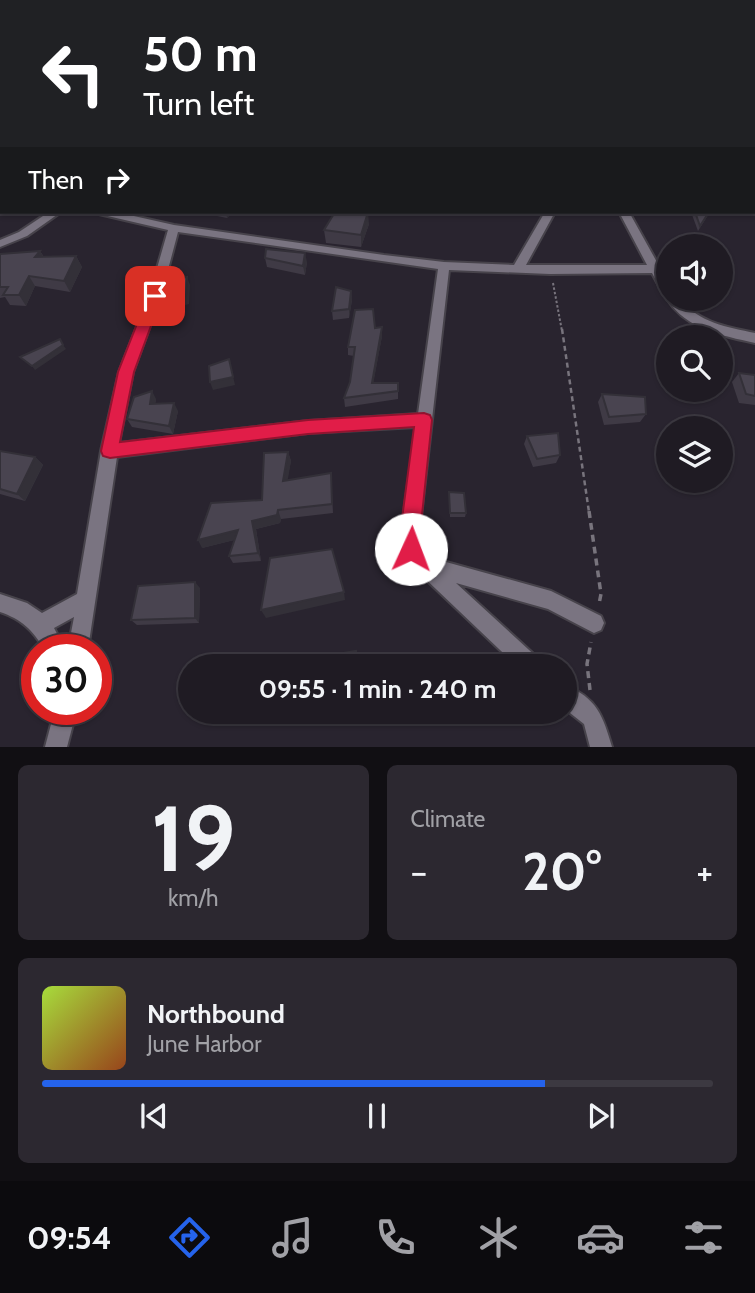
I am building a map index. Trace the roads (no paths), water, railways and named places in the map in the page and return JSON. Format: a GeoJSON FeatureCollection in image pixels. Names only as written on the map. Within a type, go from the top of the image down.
{"type":"FeatureCollection","features":[{"type":"Feature","properties":{"kind":"street"},"geometry":{"type":"LineString","coordinates":[[0,244],[23,234],[53,214]]}},
{"type":"Feature","properties":{"kind":"street"},"geometry":{"type":"LineString","coordinates":[[112,214],[174,228],[444,266],[550,271],[654,269]]}},
{"type":"Feature","properties":{"kind":"street"},"geometry":{"type":"LineString","coordinates":[[518,269],[549,214]]}},
{"type":"Feature","properties":{"kind":"street"},"geometry":{"type":"LineString","coordinates":[[625,214],[656,272]]}},
{"type":"Feature","properties":{"kind":"street"},"geometry":{"type":"LineString","coordinates":[[80,634],[110,451],[126,372],[155,296],[174,228]]}},
{"type":"Feature","properties":{"kind":"street"},"geometry":{"type":"LineString","coordinates":[[444,266],[410,534],[411,549],[422,564],[519,654]]}},
{"type":"Feature","properties":{"kind":"street"},"geometry":{"type":"LineString","coordinates":[[680,311],[706,327],[755,338]]}},
{"type":"Feature","properties":{"kind":"street"},"geometry":{"type":"LineString","coordinates":[[110,451],[308,427],[424,420]]}},
{"type":"Feature","properties":{"kind":"street"},"geometry":{"type":"LineString","coordinates":[[422,564],[551,600],[594,623]]}},
{"type":"Feature","properties":{"kind":"street"},"geometry":{"type":"LineString","coordinates":[[41,624],[85,600]]}},
{"type":"Feature","properties":{"kind":"street"},"geometry":{"type":"LineString","coordinates":[[0,603],[22,609],[41,624],[47,634]]}},
{"type":"Feature","properties":{"kind":"street"},"geometry":{"type":"LineString","coordinates":[[577,705],[593,718],[601,747]]}},
{"type":"Feature","properties":{"kind":"street"},"geometry":{"type":"LineString","coordinates":[[56,747],[62,725]]}}]}
